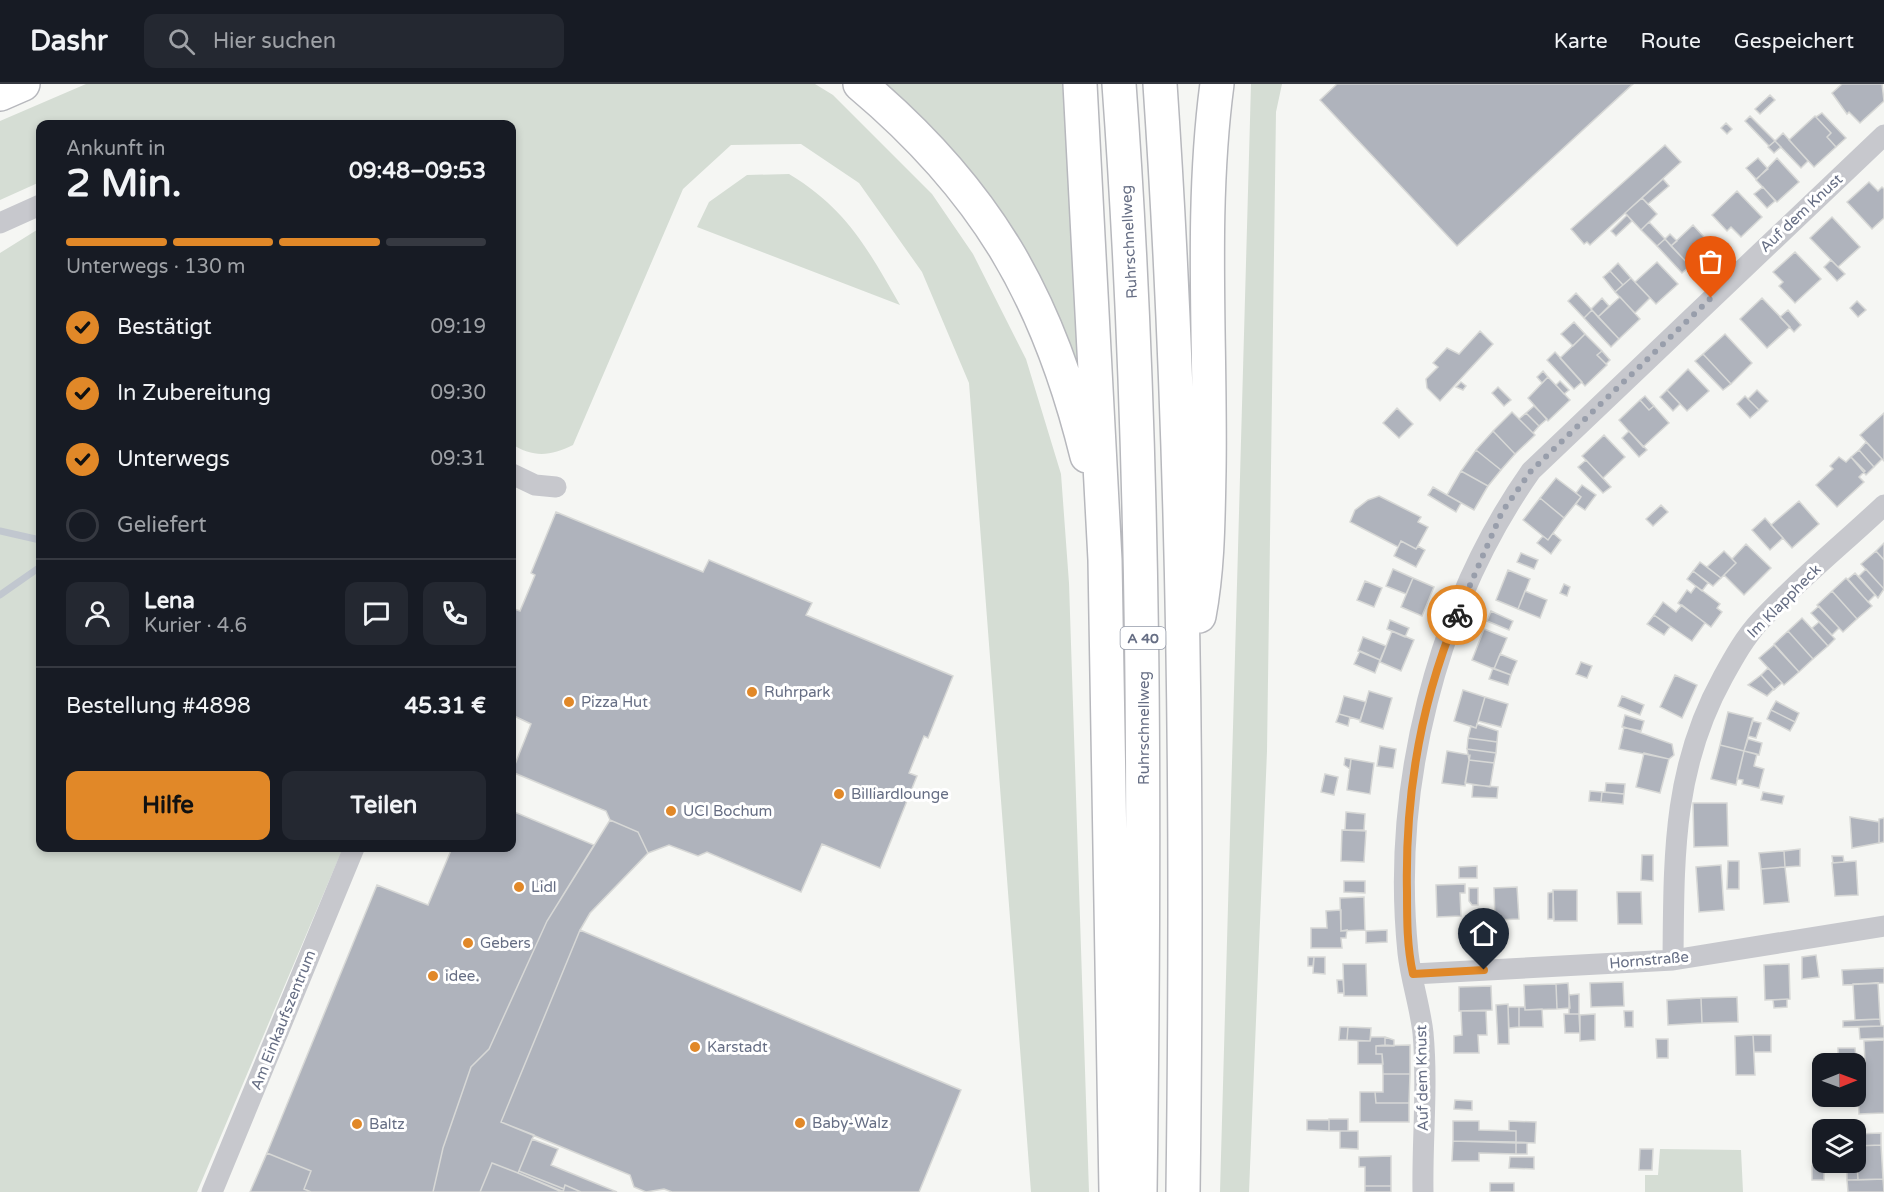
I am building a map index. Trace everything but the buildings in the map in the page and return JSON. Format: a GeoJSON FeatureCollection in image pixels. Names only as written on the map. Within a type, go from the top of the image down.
{"type":"FeatureCollection","features":[{"type":"Feature","properties":{"kind":"highway"},"geometry":{"type":"LineString","coordinates":[[0,94],[23,84]]}},
{"type":"Feature","properties":{"kind":"highway"},"geometry":{"type":"LineString","coordinates":[[860,84],[907,123],[939,158],[993,226],[1016,264],[1058,359],[1073,405],[1095,488],[1105,560]]}},
{"type":"Feature","properties":{"kind":"highway"},"geometry":{"type":"LineString","coordinates":[[1080,84],[1105,560],[1116,1192]]}},
{"type":"Feature","properties":{"kind":"highway","name":"Ruhrschnellweg"},"geometry":{"type":"LineString","coordinates":[[1119,84],[1136,381],[1143,622],[1140,1192]]}},
{"type":"Feature","properties":{"kind":"highway","name":"A 40"},"geometry":{"type":"LineString","coordinates":[[1160,84],[1177,376],[1185,719],[1183,1192]]}},
{"type":"Feature","properties":{"kind":"highway"},"geometry":{"type":"LineString","coordinates":[[1199,84],[1207,226]]}},
{"type":"Feature","properties":{"kind":"highway"},"geometry":{"type":"LineString","coordinates":[[1185,719],[1207,559],[1210,433],[1207,226],[1209,152],[1217,84]]}},
{"type":"Feature","properties":{"kind":"street","name":"Auf dem Knust"},"geometry":{"type":"LineString","coordinates":[[1423,1192],[1423,1034],[1408,954],[1406,852],[1410,785],[1434,675],[1450,631],[1502,512],[1531,471],[1565,435],[1884,135]]}},
{"type":"Feature","properties":{"kind":"street"},"geometry":{"type":"LineString","coordinates":[[0,223],[36,208]]}},
{"type":"Feature","properties":{"kind":"street"},"geometry":{"type":"LineString","coordinates":[[516,476],[535,485],[556,487]]}},
{"type":"Feature","properties":{"kind":"street","name":"Im Klappheck"},"geometry":{"type":"LineString","coordinates":[[1673,960],[1674,846],[1679,802],[1692,746],[1714,694],[1740,646],[1761,620],[1884,505]]}},
{"type":"Feature","properties":{"kind":"street","name":"Am Einkaufszentrum"},"geometry":{"type":"LineString","coordinates":[[212,1192],[352,852]]}},
{"type":"Feature","properties":{"kind":"street","name":"Hornstraße"},"geometry":{"type":"LineString","coordinates":[[1413,974],[1673,960],[1884,926]]}},
{"type":"Feature","properties":{"kind":"shaded area"},"geometry":{"type":"Polygon","coordinates":[[[86,84],[815,84],[833,95],[932,194],[973,254],[1026,359],[1061,474],[1069,583],[1089,1192],[1031,1192],[969,383],[922,272],[859,183],[801,144],[731,145],[683,189],[573,445],[542,454],[527,452],[516,446],[516,120],[36,120],[36,184],[0,200],[0,121],[86,84]]]}},
{"type":"Feature","properties":{"kind":"shaded area"},"geometry":{"type":"Polygon","coordinates":[[[877,84],[1063,84],[1081,387],[877,84]]]}},
{"type":"Feature","properties":{"kind":"shaded area"},"geometry":{"type":"Polygon","coordinates":[[[1251,84],[1282,84],[1276,112],[1267,751],[1249,1192],[1220,1192],[1251,84]]]}},
{"type":"Feature","properties":{"kind":"shaded area"},"geometry":{"type":"Polygon","coordinates":[[[789,174],[826,201],[854,231],[900,305],[697,227],[709,202],[747,175],[789,174]]]}},
{"type":"Feature","properties":{"kind":"shaded area"},"geometry":{"type":"Polygon","coordinates":[[[36,230],[36,852],[341,852],[197,1192],[0,1192],[0,253],[36,230]]]}},
{"type":"Feature","properties":{"kind":"shaded area"},"geometry":{"type":"Polygon","coordinates":[[[1660,1149],[1741,1150],[1743,1192],[1645,1192],[1645,1175],[1658,1175],[1660,1149]]]}},
{"type":"Feature","properties":{"kind":"waterway"},"geometry":{"type":"LineString","coordinates":[[0,531],[36,539]]}},
{"type":"Feature","properties":{"kind":"waterway"},"geometry":{"type":"LineString","coordinates":[[0,595],[36,570]]}},
{"type":"Feature","properties":{"kind":"way so far"},"geometry":{"type":"LineString","coordinates":[[1457,615],[1502,512],[1531,471],[1565,435],[1711,298]]}},
{"type":"Feature","properties":{"kind":"place","name":"Ruhrpark"},"geometry":{"type":"Point","coordinates":[752,692]}},
{"type":"Feature","properties":{"kind":"place","name":"Pizza Hut"},"geometry":{"type":"Point","coordinates":[569,702]}},
{"type":"Feature","properties":{"kind":"place","name":"Billiardlounge"},"geometry":{"type":"Point","coordinates":[839,794]}},
{"type":"Feature","properties":{"kind":"place","name":"UCI Bochum"},"geometry":{"type":"Point","coordinates":[671,811]}},
{"type":"Feature","properties":{"kind":"place","name":"Lidl"},"geometry":{"type":"Point","coordinates":[519,887]}},
{"type":"Feature","properties":{"kind":"place","name":"Gebers"},"geometry":{"type":"Point","coordinates":[468,943]}},
{"type":"Feature","properties":{"kind":"place","name":"idee."},"geometry":{"type":"Point","coordinates":[433,976]}},
{"type":"Feature","properties":{"kind":"place","name":"Karstadt"},"geometry":{"type":"Point","coordinates":[695,1047]}},
{"type":"Feature","properties":{"kind":"place","name":"Baby-Walz"},"geometry":{"type":"Point","coordinates":[800,1123]}},
{"type":"Feature","properties":{"kind":"place","name":"Baltz"},"geometry":{"type":"Point","coordinates":[357,1124]}},
{"type":"Feature","properties":{"kind":"route"},"geometry":{"type":"LineString","coordinates":[[1457,615],[1434,675],[1410,785],[1406,852],[1408,954],[1413,974],[1484,970]]}}]}
